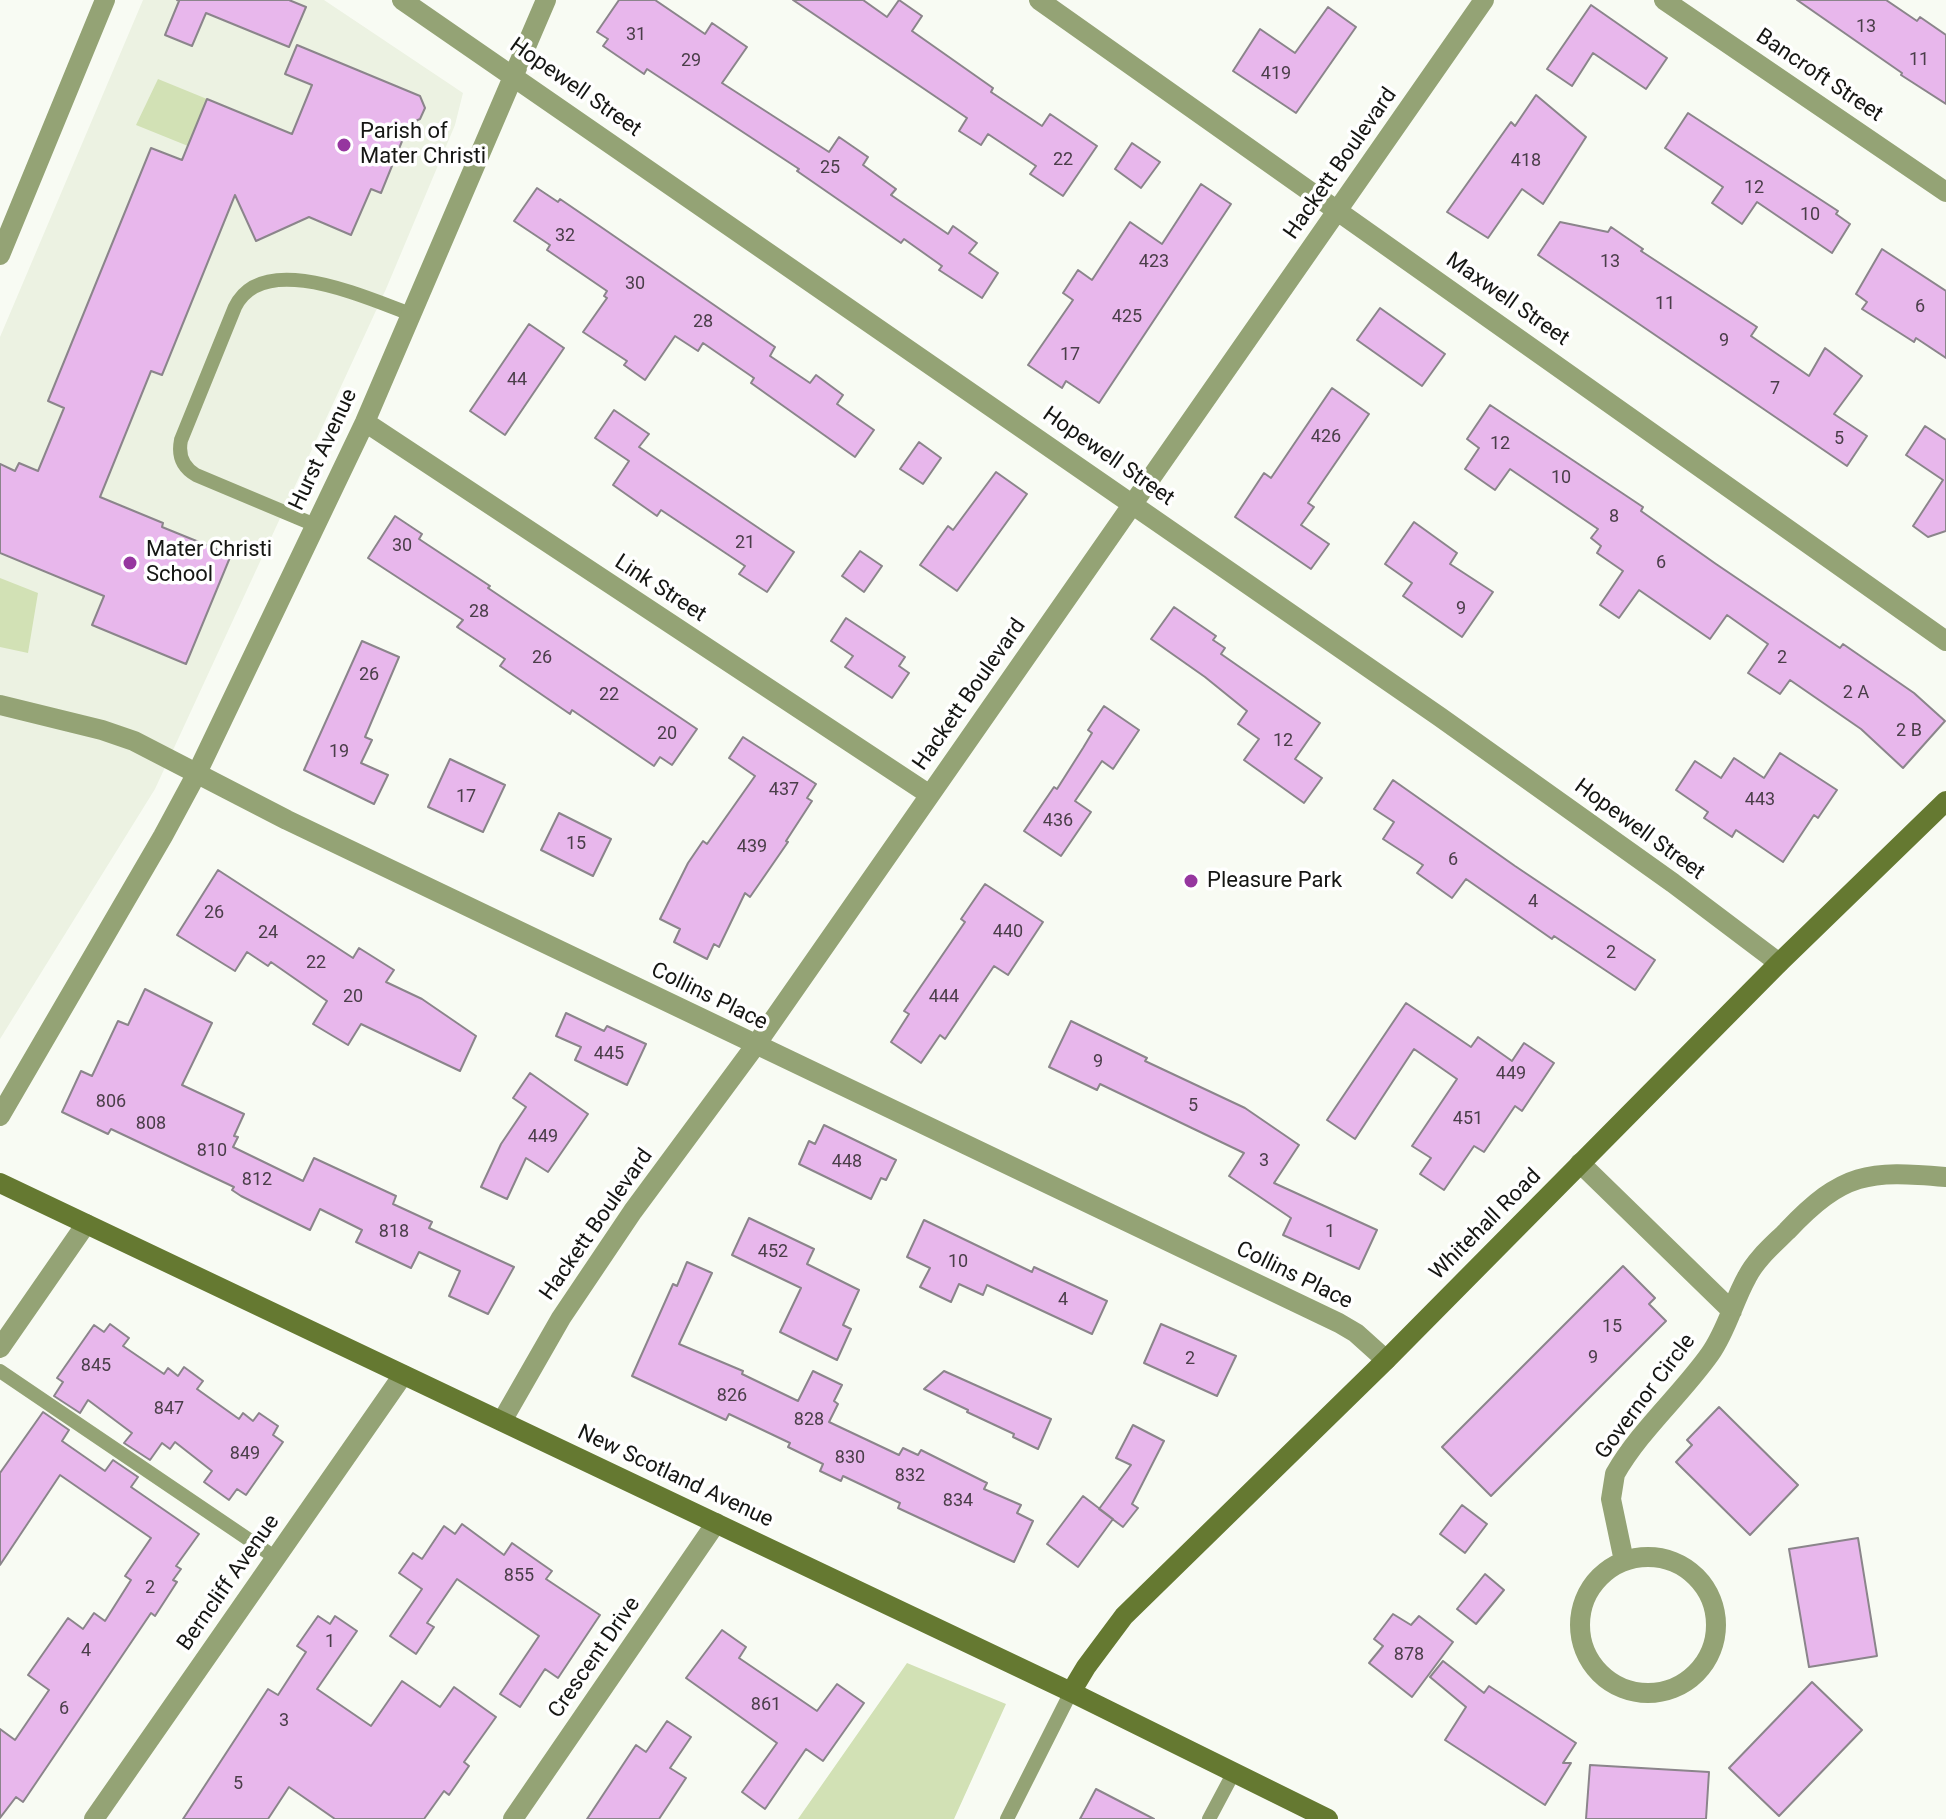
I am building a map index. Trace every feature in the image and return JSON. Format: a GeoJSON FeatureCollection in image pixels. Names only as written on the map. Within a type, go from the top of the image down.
{"type":"FeatureCollection","features":[{"type":"Feature","properties":{"kind":"street"},"geometry":{"type":"LineString","coordinates":[[0,255],[105,0]]}},
{"type":"Feature","properties":{"kind":"street","name":"Hopewell Street"},"geometry":{"type":"LineString","coordinates":[[402,0],[1561,802],[1779,963]]}},
{"type":"Feature","properties":{"kind":"street","name":"Hurst Avenue"},"geometry":{"type":"LineString","coordinates":[[0,1116],[197,773],[365,422],[546,0]]}},
{"type":"Feature","properties":{"kind":"street","name":"Maxwell Street"},"geometry":{"type":"LineString","coordinates":[[1039,0],[1946,641]]}},
{"type":"Feature","properties":{"kind":"street","name":"Hackett Boulevard"},"geometry":{"type":"LineString","coordinates":[[502,1421],[561,1318],[633,1211],[755,1046],[1484,0]]}},
{"type":"Feature","properties":{"kind":"street","name":"Bancroft Street"},"geometry":{"type":"LineString","coordinates":[[1664,0],[1946,192]]}},
{"type":"Feature","properties":{"kind":"street","name":"Link Street"},"geometry":{"type":"LineString","coordinates":[[365,422],[930,795]]}},
{"type":"Feature","properties":{"kind":"street","name":"Collins Place"},"geometry":{"type":"LineString","coordinates":[[0,705],[119,735],[287,820],[755,1046],[1339,1323],[1356,1333],[1386,1360]]}},
{"type":"Feature","properties":{"kind":"street","name":"Whitehall Road"},"geometry":{"type":"LineString","coordinates":[[1071,1692],[1104,1640],[1124,1616],[1386,1360],[1779,963],[1946,801]]}},
{"type":"Feature","properties":{"kind":"street"},"geometry":{"type":"LineString","coordinates":[[1580,1163],[1732,1311]]}},
{"type":"Feature","properties":{"kind":"street","name":"Governor Circle"},"geometry":{"type":"LineString","coordinates":[[1624,1561],[1611,1499],[1615,1474],[1713,1351],[1748,1274],[1757,1262],[1815,1202],[1856,1179],[1880,1174],[1946,1177]]}},
{"type":"Feature","properties":{"kind":"street","name":"New Scotland Avenue"},"geometry":{"type":"LineString","coordinates":[[0,1183],[1071,1692],[1328,1819]]}},
{"type":"Feature","properties":{"kind":"street"},"geometry":{"type":"LineString","coordinates":[[0,1348],[86,1224]]}},
{"type":"Feature","properties":{"kind":"street","name":"Berncliff Avenue"},"geometry":{"type":"LineString","coordinates":[[94,1819],[403,1375]]}},
{"type":"Feature","properties":{"kind":"street","name":"Crescent Drive"},"geometry":{"type":"LineString","coordinates":[[513,1819],[716,1523]]}},
{"type":"Feature","properties":{"kind":"street"},"geometry":{"type":"LineString","coordinates":[[1650,1556],[1676,1562],[1698,1578],[1712,1600],[1717,1627],[1711,1653],[1696,1675],[1673,1689],[1647,1693],[1621,1688],[1599,1672],[1585,1650],[1580,1623],[1586,1597],[1602,1575],[1624,1561],[1650,1556]]}},
{"type":"Feature","properties":{"kind":"lane"},"geometry":{"type":"LineString","coordinates":[[315,525],[196,475],[181,460],[181,440],[235,307],[242,296],[257,285],[302,279],[411,314]]}},
{"type":"Feature","properties":{"kind":"lane"},"geometry":{"type":"LineString","coordinates":[[0,1371],[276,1558]]}},
{"type":"Feature","properties":{"kind":"lane"},"geometry":{"type":"LineString","coordinates":[[1007,1819],[1071,1692]]}},
{"type":"Feature","properties":{"kind":"lane"},"geometry":{"type":"LineString","coordinates":[[1209,1819],[1234,1772]]}},
{"type":"Feature","properties":{"kind":"shaded area","name":"Mater Christi School"},"geometry":{"type":"Polygon","coordinates":[[[143,0],[324,0],[463,93],[455,125],[386,289],[155,789],[0,1039],[0,337],[143,0]]]}},
{"type":"Feature","properties":{"kind":"green space"},"geometry":{"type":"Polygon","coordinates":[[[158,79],[207,99],[188,146],[136,125],[158,79]]]}},
{"type":"Feature","properties":{"kind":"green space"},"geometry":{"type":"Polygon","coordinates":[[[0,578],[38,593],[28,653],[0,647],[0,578]]]}},
{"type":"Feature","properties":{"kind":"green space"},"geometry":{"type":"Polygon","coordinates":[[[907,1663],[1006,1704],[954,1819],[798,1819],[907,1663]]]}},
{"type":"Feature","properties":{"kind":"building"},"geometry":{"type":"Polygon","coordinates":[[[177,0],[289,0],[306,7],[289,47],[206,13],[192,46],[165,35],[177,0]]]}},
{"type":"Feature","properties":{"kind":"building"},"geometry":{"type":"Polygon","coordinates":[[[619,0],[655,0],[705,34],[712,23],[747,47],[722,83],[829,152],[839,137],[868,157],[863,165],[896,189],[891,195],[948,234],[953,226],[977,243],[969,253],[998,273],[982,298],[939,270],[942,266],[904,239],[901,243],[797,171],[799,169],[647,69],[644,74],[603,46],[608,39],[597,32],[619,0]]]}},
{"type":"Feature","properties":{"kind":"building"},"geometry":{"type":"Polygon","coordinates":[[[793,0],[863,0],[887,17],[899,0],[922,16],[912,31],[993,88],[991,92],[1042,126],[1050,114],[1097,146],[1063,196],[1030,174],[1036,166],[988,134],[981,145],[959,131],[967,118],[793,0]]]}},
{"type":"Feature","properties":{"kind":"building"},"geometry":{"type":"Polygon","coordinates":[[[1797,0],[1886,0],[1917,21],[1920,17],[1946,35],[1946,104],[1901,75],[1797,0]]]}},
{"type":"Feature","properties":{"kind":"building"},"geometry":{"type":"Polygon","coordinates":[[[1591,5],[1667,58],[1646,89],[1593,53],[1572,86],[1547,69],[1591,5]]]}},
{"type":"Feature","properties":{"kind":"building"},"geometry":{"type":"Polygon","coordinates":[[[1328,7],[1356,27],[1296,113],[1233,71],[1260,29],[1295,53],[1328,7]]]}},
{"type":"Feature","properties":{"kind":"building"},"geometry":{"type":"Polygon","coordinates":[[[297,45],[420,96],[425,108],[420,119],[409,124],[381,193],[371,189],[351,235],[309,217],[256,241],[235,195],[162,375],[151,371],[100,497],[231,555],[186,664],[92,625],[104,596],[0,553],[0,464],[15,471],[19,463],[38,471],[64,408],[48,401],[151,148],[182,160],[207,99],[292,134],[312,85],[285,74],[297,45]]]}},
{"type":"Feature","properties":{"kind":"building"},"geometry":{"type":"Polygon","coordinates":[[[1536,95],[1586,137],[1543,204],[1522,189],[1488,238],[1447,212],[1511,122],[1515,126],[1536,95]]]}},
{"type":"Feature","properties":{"kind":"building"},"geometry":{"type":"Polygon","coordinates":[[[1688,113],[1838,211],[1836,214],[1850,224],[1832,253],[1757,202],[1742,224],[1712,203],[1723,187],[1665,148],[1688,113]]]}},
{"type":"Feature","properties":{"kind":"building"},"geometry":{"type":"Polygon","coordinates":[[[1132,143],[1160,162],[1141,188],[1115,169],[1132,143]]]}},
{"type":"Feature","properties":{"kind":"building"},"geometry":{"type":"Polygon","coordinates":[[[1201,184],[1231,204],[1099,403],[1066,381],[1062,388],[1028,365],[1073,300],[1063,293],[1078,270],[1092,280],[1130,222],[1162,244],[1201,184]]]}},
{"type":"Feature","properties":{"kind":"building"},"geometry":{"type":"Polygon","coordinates":[[[537,188],[558,202],[560,199],[775,347],[770,356],[810,383],[816,375],[843,395],[837,404],[874,430],[855,457],[751,383],[754,378],[703,343],[698,351],[675,336],[645,380],[624,365],[627,361],[583,332],[607,298],[604,296],[607,291],[547,250],[550,245],[514,221],[537,188]]]}},
{"type":"Feature","properties":{"kind":"building"},"geometry":{"type":"Polygon","coordinates":[[[1560,222],[1608,232],[1611,227],[1643,249],[1641,251],[1757,327],[1751,336],[1809,376],[1825,348],[1862,376],[1834,414],[1867,436],[1847,466],[1538,255],[1560,222]]]}},
{"type":"Feature","properties":{"kind":"building"},"geometry":{"type":"Polygon","coordinates":[[[1882,249],[1946,291],[1946,358],[1862,309],[1867,302],[1856,294],[1882,249]]]}},
{"type":"Feature","properties":{"kind":"building"},"geometry":{"type":"Polygon","coordinates":[[[1380,308],[1445,354],[1422,386],[1357,340],[1380,308]]]}},
{"type":"Feature","properties":{"kind":"building"},"geometry":{"type":"Polygon","coordinates":[[[529,324],[564,348],[505,435],[470,411],[529,324]]]}},
{"type":"Feature","properties":{"kind":"building"},"geometry":{"type":"Polygon","coordinates":[[[1332,388],[1369,414],[1308,503],[1314,507],[1301,525],[1329,544],[1311,569],[1235,517],[1264,473],[1271,478],[1332,388]]]}},
{"type":"Feature","properties":{"kind":"building"},"geometry":{"type":"Polygon","coordinates":[[[1490,405],[1643,507],[1641,511],[1716,564],[1840,648],[1843,644],[1914,693],[1945,721],[1903,768],[1861,729],[1790,680],[1780,694],[1748,673],[1768,644],[1727,615],[1710,639],[1639,590],[1619,618],[1600,605],[1623,571],[1597,553],[1601,546],[1591,538],[1598,529],[1510,469],[1495,490],[1465,469],[1479,448],[1467,439],[1490,405]]]}},
{"type":"Feature","properties":{"kind":"building"},"geometry":{"type":"Polygon","coordinates":[[[614,410],[649,434],[639,447],[794,552],[767,592],[739,574],[745,566],[661,510],[657,516],[613,485],[629,461],[595,438],[614,410]]]}},
{"type":"Feature","properties":{"kind":"building"},"geometry":{"type":"Polygon","coordinates":[[[1925,426],[1946,440],[1946,531],[1928,537],[1913,526],[1943,480],[1906,455],[1925,426]]]}},
{"type":"Feature","properties":{"kind":"building"},"geometry":{"type":"Polygon","coordinates":[[[919,442],[941,458],[923,484],[900,469],[919,442]]]}},
{"type":"Feature","properties":{"kind":"building"},"geometry":{"type":"Polygon","coordinates":[[[996,472],[1027,494],[957,591],[920,565],[948,526],[953,530],[996,472]]]}},
{"type":"Feature","properties":{"kind":"building"},"geometry":{"type":"Polygon","coordinates":[[[395,516],[422,534],[419,539],[490,586],[488,588],[697,729],[672,765],[660,757],[654,766],[572,710],[570,714],[500,666],[505,659],[457,627],[463,620],[368,558],[395,516]]]}},
{"type":"Feature","properties":{"kind":"building"},"geometry":{"type":"Polygon","coordinates":[[[1414,522],[1457,553],[1450,564],[1493,592],[1462,637],[1403,596],[1412,583],[1385,564],[1414,522]]]}},
{"type":"Feature","properties":{"kind":"building"},"geometry":{"type":"Polygon","coordinates":[[[860,551],[882,566],[864,592],[842,576],[860,551]]]}},
{"type":"Feature","properties":{"kind":"building"},"geometry":{"type":"Polygon","coordinates":[[[1174,607],[1216,636],[1213,640],[1225,648],[1221,654],[1320,723],[1295,759],[1322,778],[1304,803],[1244,760],[1259,739],[1238,724],[1247,711],[1151,639],[1174,607]]]}},
{"type":"Feature","properties":{"kind":"building"},"geometry":{"type":"Polygon","coordinates":[[[846,618],[905,657],[899,666],[909,673],[892,698],[845,667],[853,656],[831,641],[846,618]]]}},
{"type":"Feature","properties":{"kind":"building"},"geometry":{"type":"Polygon","coordinates":[[[362,641],[399,657],[365,737],[372,740],[361,763],[388,775],[374,804],[304,770],[362,641]]]}},
{"type":"Feature","properties":{"kind":"building"},"geometry":{"type":"Polygon","coordinates":[[[1104,706],[1139,730],[1113,769],[1102,761],[1075,801],[1091,812],[1061,856],[1024,831],[1054,787],[1057,789],[1092,733],[1088,730],[1104,706]]]}},
{"type":"Feature","properties":{"kind":"building"},"geometry":{"type":"Polygon","coordinates":[[[743,737],[816,784],[807,798],[812,801],[788,842],[750,897],[745,893],[719,947],[714,944],[707,959],[674,942],[680,929],[660,919],[688,863],[703,841],[707,844],[755,776],[729,758],[743,737]]]}},
{"type":"Feature","properties":{"kind":"building"},"geometry":{"type":"Polygon","coordinates":[[[1780,753],[1837,790],[1818,818],[1814,815],[1783,862],[1736,830],[1732,837],[1704,818],[1708,812],[1676,790],[1695,761],[1721,778],[1734,758],[1764,778],[1780,753]]]}},
{"type":"Feature","properties":{"kind":"building"},"geometry":{"type":"Polygon","coordinates":[[[450,759],[505,785],[483,832],[428,807],[450,759]]]}},
{"type":"Feature","properties":{"kind":"building"},"geometry":{"type":"Polygon","coordinates":[[[1393,780],[1655,960],[1635,990],[1554,936],[1552,939],[1466,879],[1452,898],[1417,873],[1423,865],[1383,839],[1394,822],[1374,809],[1393,780]]]}},
{"type":"Feature","properties":{"kind":"building"},"geometry":{"type":"Polygon","coordinates":[[[559,813],[611,839],[593,876],[541,850],[559,813]]]}},
{"type":"Feature","properties":{"kind":"building"},"geometry":{"type":"Polygon","coordinates":[[[218,870],[353,958],[359,948],[394,970],[386,982],[422,999],[476,1036],[460,1071],[361,1024],[348,1045],[313,1024],[327,1001],[271,962],[268,966],[247,952],[235,971],[177,935],[218,870]]]}},
{"type":"Feature","properties":{"kind":"building"},"geometry":{"type":"Polygon","coordinates":[[[985,884],[1043,922],[1008,975],[994,966],[945,1039],[940,1035],[921,1063],[891,1042],[909,1014],[904,1011],[965,922],[961,919],[985,884]]]}},
{"type":"Feature","properties":{"kind":"building"},"geometry":{"type":"Polygon","coordinates":[[[145,989],[212,1023],[182,1085],[244,1114],[234,1136],[238,1137],[233,1147],[303,1181],[314,1158],[396,1196],[393,1204],[432,1222],[429,1228],[514,1267],[488,1314],[449,1296],[460,1271],[419,1252],[411,1268],[356,1242],[362,1230],[320,1209],[310,1230],[241,1196],[232,1190],[234,1187],[111,1129],[108,1134],[62,1112],[81,1071],[92,1076],[118,1021],[128,1025],[145,989]]]}},
{"type":"Feature","properties":{"kind":"building"},"geometry":{"type":"Polygon","coordinates":[[[1406,1003],[1471,1047],[1478,1037],[1512,1061],[1524,1043],[1554,1063],[1522,1111],[1515,1106],[1484,1152],[1474,1146],[1444,1190],[1420,1174],[1431,1158],[1412,1146],[1457,1079],[1414,1049],[1355,1139],[1327,1120],[1406,1003]]]}},
{"type":"Feature","properties":{"kind":"building"},"geometry":{"type":"Polygon","coordinates":[[[566,1013],[604,1031],[607,1026],[646,1044],[627,1085],[575,1060],[581,1047],[556,1036],[566,1013]]]}},
{"type":"Feature","properties":{"kind":"building"},"geometry":{"type":"Polygon","coordinates":[[[1071,1021],[1147,1058],[1145,1061],[1245,1108],[1299,1145],[1274,1183],[1377,1230],[1359,1269],[1283,1235],[1291,1218],[1229,1176],[1244,1153],[1100,1084],[1097,1090],[1049,1067],[1071,1021]]]}},
{"type":"Feature","properties":{"kind":"building"},"geometry":{"type":"Polygon","coordinates":[[[530,1073],[588,1114],[548,1172],[526,1158],[507,1199],[481,1187],[501,1144],[526,1107],[513,1098],[530,1073]]]}},
{"type":"Feature","properties":{"kind":"building"},"geometry":{"type":"Polygon","coordinates":[[[824,1125],[896,1160],[886,1180],[881,1178],[871,1199],[799,1164],[809,1141],[815,1144],[824,1125]]]}},
{"type":"Feature","properties":{"kind":"building"},"geometry":{"type":"Polygon","coordinates":[[[749,1218],[814,1249],[807,1264],[859,1290],[843,1325],[851,1329],[837,1360],[780,1332],[801,1288],[732,1255],[749,1218]]]}},
{"type":"Feature","properties":{"kind":"building"},"geometry":{"type":"Polygon","coordinates":[[[924,1220],[1032,1272],[1034,1267],[1107,1301],[1092,1334],[987,1285],[983,1295],[959,1284],[951,1302],[920,1287],[930,1268],[907,1257],[924,1220]]]}},
{"type":"Feature","properties":{"kind":"building"},"geometry":{"type":"Polygon","coordinates":[[[687,1262],[712,1273],[679,1344],[743,1371],[742,1374],[798,1401],[813,1371],[842,1385],[834,1401],[838,1404],[829,1422],[899,1455],[903,1448],[918,1455],[921,1450],[987,1483],[984,1489],[1021,1505],[1017,1513],[1033,1521],[1014,1562],[898,1508],[900,1503],[843,1476],[841,1481],[820,1471],[823,1464],[788,1447],[790,1443],[729,1414],[726,1420],[632,1376],[673,1284],[677,1286],[687,1262]]]}},
{"type":"Feature","properties":{"kind":"building"},"geometry":{"type":"Polygon","coordinates":[[[1623,1266],[1655,1298],[1649,1304],[1666,1321],[1491,1496],[1442,1447],[1623,1266]]]}},
{"type":"Feature","properties":{"kind":"building"},"geometry":{"type":"Polygon","coordinates":[[[110,1324],[129,1338],[123,1346],[164,1374],[168,1368],[178,1376],[184,1367],[203,1381],[197,1389],[239,1419],[243,1413],[253,1421],[259,1413],[278,1426],[273,1435],[283,1442],[246,1495],[237,1489],[229,1500],[204,1482],[212,1471],[175,1442],[170,1449],[162,1443],[150,1460],[124,1443],[132,1433],[88,1400],[80,1413],[54,1396],[63,1382],[57,1378],[94,1325],[104,1332],[110,1324]]]}},
{"type":"Feature","properties":{"kind":"building"},"geometry":{"type":"Polygon","coordinates":[[[1161,1324],[1236,1356],[1217,1396],[1144,1363],[1161,1324]]]}},
{"type":"Feature","properties":{"kind":"building"},"geometry":{"type":"Polygon","coordinates":[[[944,1371],[1051,1419],[1038,1449],[924,1389],[944,1371]]]}},
{"type":"Feature","properties":{"kind":"building"},"geometry":{"type":"Polygon","coordinates":[[[1719,1407],[1798,1485],[1750,1535],[1676,1462],[1692,1445],[1687,1440],[1719,1407]]]}},
{"type":"Feature","properties":{"kind":"building"},"geometry":{"type":"Polygon","coordinates":[[[43,1412],[69,1430],[62,1441],[105,1471],[113,1460],[138,1477],[131,1487],[199,1534],[176,1566],[181,1569],[173,1580],[177,1582],[155,1616],[151,1613],[23,1802],[16,1797],[0,1818],[0,1729],[15,1740],[49,1690],[28,1675],[68,1618],[83,1629],[94,1613],[105,1621],[131,1580],[125,1576],[151,1538],[60,1475],[0,1565],[0,1473],[43,1412]]]}},
{"type":"Feature","properties":{"kind":"building"},"geometry":{"type":"Polygon","coordinates":[[[1133,1425],[1164,1441],[1132,1504],[1138,1508],[1123,1527],[1099,1509],[1131,1465],[1116,1458],[1133,1425]]]}},
{"type":"Feature","properties":{"kind":"building"},"geometry":{"type":"Polygon","coordinates":[[[1083,1496],[1113,1519],[1078,1567],[1047,1544],[1083,1496]]]}},
{"type":"Feature","properties":{"kind":"building"},"geometry":{"type":"Polygon","coordinates":[[[1462,1505],[1487,1524],[1465,1553],[1440,1534],[1462,1505]]]}},
{"type":"Feature","properties":{"kind":"building"},"geometry":{"type":"Polygon","coordinates":[[[462,1524],[504,1555],[512,1543],[552,1571],[546,1579],[600,1615],[558,1678],[545,1669],[520,1707],[500,1694],[539,1636],[457,1579],[427,1623],[434,1627],[416,1654],[390,1636],[422,1589],[399,1573],[413,1553],[422,1559],[444,1526],[455,1534],[462,1524]]]}},
{"type":"Feature","properties":{"kind":"building"},"geometry":{"type":"Polygon","coordinates":[[[1858,1538],[1877,1656],[1809,1667],[1789,1549],[1858,1538]]]}},
{"type":"Feature","properties":{"kind":"building"},"geometry":{"type":"Polygon","coordinates":[[[1485,1574],[1504,1590],[1476,1624],[1457,1609],[1485,1574]]]}},
{"type":"Feature","properties":{"kind":"building"},"geometry":{"type":"Polygon","coordinates":[[[1393,1614],[1411,1625],[1419,1616],[1453,1642],[1412,1697],[1369,1663],[1383,1646],[1374,1639],[1393,1614]]]}},
{"type":"Feature","properties":{"kind":"building"},"geometry":{"type":"Polygon","coordinates":[[[318,1616],[330,1624],[335,1616],[357,1631],[317,1689],[371,1726],[402,1681],[440,1707],[454,1687],[496,1717],[464,1762],[469,1766],[449,1795],[444,1791],[424,1819],[335,1819],[289,1787],[268,1819],[183,1819],[268,1689],[278,1695],[306,1652],[297,1646],[318,1616]]]}},
{"type":"Feature","properties":{"kind":"building"},"geometry":{"type":"Polygon","coordinates":[[[722,1630],[746,1647],[739,1658],[817,1711],[837,1684],[864,1703],[823,1761],[806,1749],[765,1809],[742,1792],[777,1743],[686,1678],[722,1630]]]}},
{"type":"Feature","properties":{"kind":"building"},"geometry":{"type":"Polygon","coordinates":[[[1443,1661],[1484,1693],[1489,1686],[1576,1743],[1563,1763],[1571,1763],[1545,1805],[1445,1740],[1466,1707],[1430,1677],[1443,1661]]]}},
{"type":"Feature","properties":{"kind":"building"},"geometry":{"type":"Polygon","coordinates":[[[1812,1682],[1862,1730],[1779,1816],[1729,1768],[1812,1682]]]}},
{"type":"Feature","properties":{"kind":"building"},"geometry":{"type":"Polygon","coordinates":[[[667,1721],[691,1737],[670,1768],[686,1778],[659,1819],[587,1819],[636,1745],[646,1752],[667,1721]]]}},
{"type":"Feature","properties":{"kind":"building"},"geometry":{"type":"Polygon","coordinates":[[[1590,1765],[1709,1772],[1706,1819],[1586,1819],[1590,1765]]]}},
{"type":"Feature","properties":{"kind":"building"},"geometry":{"type":"Polygon","coordinates":[[[1096,1789],[1154,1819],[1080,1819],[1096,1789]]]}},
{"type":"Feature","properties":{"kind":"place","name":"Parish of Mater Christi"},"geometry":{"type":"Point","coordinates":[344,145]}},
{"type":"Feature","properties":{"kind":"place","name":"Mater Christi School"},"geometry":{"type":"Point","coordinates":[130,563]}},
{"type":"Feature","properties":{"kind":"place","name":"Pleasure Park"},"geometry":{"type":"Point","coordinates":[1191,881]}}]}
